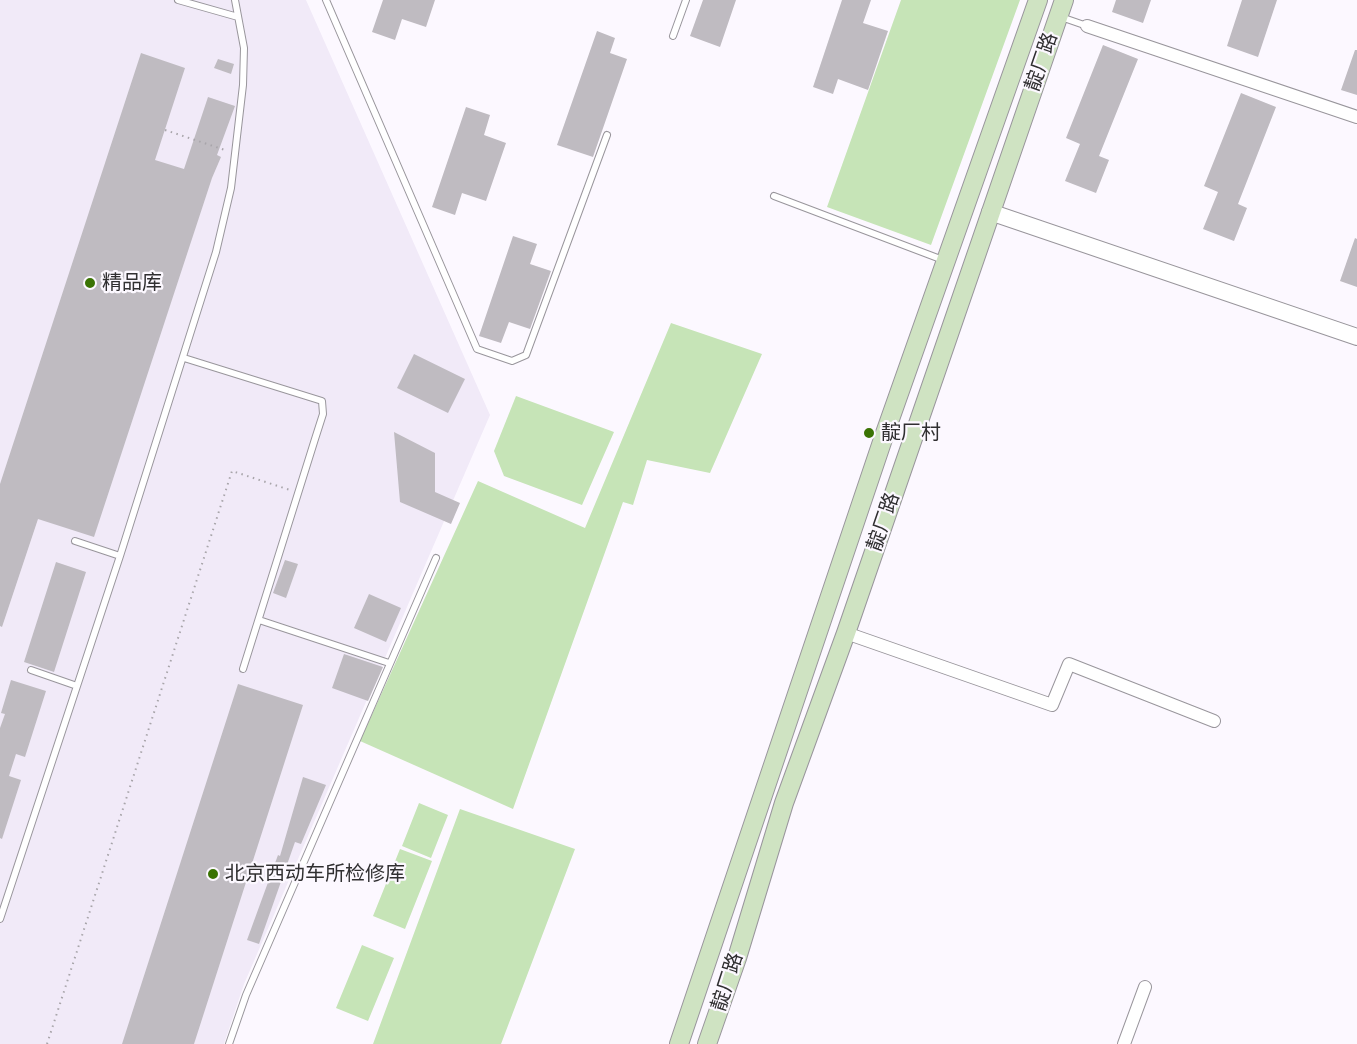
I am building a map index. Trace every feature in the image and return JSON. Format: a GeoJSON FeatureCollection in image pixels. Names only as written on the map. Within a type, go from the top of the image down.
{"type":"FeatureCollection","features":[{"type":"Feature","properties":{"kind":"main road"},"geometry":{"type":"LineString","coordinates":[[679,1044],[884,436],[1038,0]]}},
{"type":"Feature","properties":{"kind":"main road","name":"靛厂路"},"geometry":{"type":"LineString","coordinates":[[707,1044],[783,803],[846,633],[1061,8]]}},
{"type":"Feature","properties":{"kind":"street"},"geometry":{"type":"LineString","coordinates":[[1087,26],[1357,117]]}},
{"type":"Feature","properties":{"kind":"street"},"geometry":{"type":"LineString","coordinates":[[990,212],[1357,337]]}},
{"type":"Feature","properties":{"kind":"street"},"geometry":{"type":"LineString","coordinates":[[846,633],[1052,705],[1069,664],[1214,721]]}},
{"type":"Feature","properties":{"kind":"street"},"geometry":{"type":"LineString","coordinates":[[1124,1044],[1145,987]]}},
{"type":"Feature","properties":{"kind":"lane"},"geometry":{"type":"LineString","coordinates":[[178,0],[238,17]]}},
{"type":"Feature","properties":{"kind":"lane"},"geometry":{"type":"LineString","coordinates":[[0,919],[120,556],[216,252],[231,188],[243,84],[244,48],[235,0]]}},
{"type":"Feature","properties":{"kind":"lane"},"geometry":{"type":"LineString","coordinates":[[326,0],[477,349],[512,361],[526,356],[607,135]]}},
{"type":"Feature","properties":{"kind":"lane"},"geometry":{"type":"LineString","coordinates":[[673,36],[686,0]]}},
{"type":"Feature","properties":{"kind":"lane"},"geometry":{"type":"LineString","coordinates":[[1061,8],[1087,26]]}},
{"type":"Feature","properties":{"kind":"lane"},"geometry":{"type":"LineString","coordinates":[[774,196],[946,261]]}},
{"type":"Feature","properties":{"kind":"lane"},"geometry":{"type":"LineString","coordinates":[[184,358],[322,401],[323,414],[243,669]]}},
{"type":"Feature","properties":{"kind":"lane"},"geometry":{"type":"LineString","coordinates":[[75,541],[120,556]]}},
{"type":"Feature","properties":{"kind":"lane"},"geometry":{"type":"LineString","coordinates":[[229,1044],[246,995],[436,558]]}},
{"type":"Feature","properties":{"kind":"lane"},"geometry":{"type":"LineString","coordinates":[[259,620],[389,663]]}},
{"type":"Feature","properties":{"kind":"lane"},"geometry":{"type":"LineString","coordinates":[[31,670],[77,686]]}},
{"type":"Feature","properties":{"kind":"path"},"geometry":{"type":"LineString","coordinates":[[165,130],[235,153]]}},
{"type":"Feature","properties":{"kind":"path"},"geometry":{"type":"LineString","coordinates":[[47,1044],[232,471],[299,493]]}},
{"type":"Feature","properties":{"kind":"shaded area"},"geometry":{"type":"Polygon","coordinates":[[[0,0],[306,0],[490,415],[244,984],[224,1044],[0,1044],[0,0]]]}},
{"type":"Feature","properties":{"kind":"green space"},"geometry":{"type":"Polygon","coordinates":[[[901,0],[1020,0],[931,245],[827,207],[901,0]]]}},
{"type":"Feature","properties":{"kind":"green space"},"geometry":{"type":"Polygon","coordinates":[[[671,323],[762,354],[710,473],[647,460],[633,505],[623,502],[513,809],[360,741],[478,481],[585,528],[671,323]]]}},
{"type":"Feature","properties":{"kind":"green space"},"geometry":{"type":"Polygon","coordinates":[[[516,396],[614,432],[582,505],[504,476],[494,451],[516,396]]]}},
{"type":"Feature","properties":{"kind":"green space"},"geometry":{"type":"Polygon","coordinates":[[[419,803],[448,815],[431,858],[402,846],[419,803]]]}},
{"type":"Feature","properties":{"kind":"green space"},"geometry":{"type":"Polygon","coordinates":[[[460,809],[575,849],[501,1044],[373,1044],[460,809]]]}},
{"type":"Feature","properties":{"kind":"green space"},"geometry":{"type":"Polygon","coordinates":[[[400,849],[432,861],[405,929],[373,916],[400,849]]]}},
{"type":"Feature","properties":{"kind":"green space"},"geometry":{"type":"Polygon","coordinates":[[[362,945],[394,958],[368,1021],[336,1008],[362,945]]]}},
{"type":"Feature","properties":{"kind":"building"},"geometry":{"type":"Polygon","coordinates":[[[383,0],[435,0],[426,27],[402,19],[395,40],[372,32],[383,0]]]}},
{"type":"Feature","properties":{"kind":"building"},"geometry":{"type":"Polygon","coordinates":[[[703,0],[736,0],[720,47],[690,36],[703,0]]]}},
{"type":"Feature","properties":{"kind":"building"},"geometry":{"type":"Polygon","coordinates":[[[842,0],[871,0],[863,23],[888,31],[868,90],[838,79],[833,94],[813,87],[842,0]]]}},
{"type":"Feature","properties":{"kind":"building"},"geometry":{"type":"Polygon","coordinates":[[[1116,0],[1151,0],[1143,23],[1112,12],[1116,0]]]}},
{"type":"Feature","properties":{"kind":"building"},"geometry":{"type":"Polygon","coordinates":[[[1242,0],[1277,0],[1258,57],[1227,46],[1242,0]]]}},
{"type":"Feature","properties":{"kind":"building"},"geometry":{"type":"Polygon","coordinates":[[[597,31],[615,38],[610,53],[627,59],[593,157],[557,145],[597,31]]]}},
{"type":"Feature","properties":{"kind":"building"},"geometry":{"type":"Polygon","coordinates":[[[1103,45],[1138,59],[1099,156],[1109,160],[1096,193],[1065,181],[1080,144],[1066,138],[1103,45]]]}},
{"type":"Feature","properties":{"kind":"building"},"geometry":{"type":"Polygon","coordinates":[[[1355,50],[1357,50],[1357,95],[1341,90],[1355,50]]]}},
{"type":"Feature","properties":{"kind":"building"},"geometry":{"type":"Polygon","coordinates":[[[141,53],[185,68],[155,160],[184,169],[208,97],[235,106],[217,155],[221,157],[212,178],[94,537],[38,519],[2,627],[0,626],[0,484],[141,53]]]}},
{"type":"Feature","properties":{"kind":"building"},"geometry":{"type":"Polygon","coordinates":[[[218,59],[234,64],[231,74],[214,68],[218,59]]]}},
{"type":"Feature","properties":{"kind":"building"},"geometry":{"type":"Polygon","coordinates":[[[1241,93],[1276,107],[1238,204],[1247,208],[1234,241],[1203,229],[1218,192],[1204,186],[1241,93]]]}},
{"type":"Feature","properties":{"kind":"building"},"geometry":{"type":"Polygon","coordinates":[[[466,107],[490,115],[484,135],[506,143],[486,201],[462,193],[455,215],[432,207],[466,107]]]}},
{"type":"Feature","properties":{"kind":"building"},"geometry":{"type":"Polygon","coordinates":[[[513,236],[537,244],[530,264],[551,271],[530,329],[509,322],[501,343],[479,336],[513,236]]]}},
{"type":"Feature","properties":{"kind":"building"},"geometry":{"type":"Polygon","coordinates":[[[1355,238],[1357,239],[1357,287],[1340,281],[1355,238]]]}},
{"type":"Feature","properties":{"kind":"building"},"geometry":{"type":"Polygon","coordinates":[[[414,354],[465,379],[448,413],[397,388],[414,354]]]}},
{"type":"Feature","properties":{"kind":"building"},"geometry":{"type":"Polygon","coordinates":[[[394,432],[435,453],[435,492],[460,503],[451,524],[400,502],[394,432]]]}},
{"type":"Feature","properties":{"kind":"building"},"geometry":{"type":"Polygon","coordinates":[[[285,560],[298,564],[286,598],[273,593],[285,560]]]}},
{"type":"Feature","properties":{"kind":"building"},"geometry":{"type":"Polygon","coordinates":[[[56,562],[86,572],[54,672],[24,662],[56,562]]]}},
{"type":"Feature","properties":{"kind":"building"},"geometry":{"type":"Polygon","coordinates":[[[369,594],[401,608],[386,642],[354,628],[369,594]]]}},
{"type":"Feature","properties":{"kind":"building"},"geometry":{"type":"Polygon","coordinates":[[[344,654],[383,667],[368,701],[332,688],[344,654]]]}},
{"type":"Feature","properties":{"kind":"building"},"geometry":{"type":"Polygon","coordinates":[[[11,680],[46,691],[25,757],[16,754],[9,776],[21,780],[2,839],[0,838],[0,728],[5,714],[1,713],[11,680]]]}},
{"type":"Feature","properties":{"kind":"building","name":"北京西动车所检修库"},"geometry":{"type":"Polygon","coordinates":[[[238,684],[303,705],[194,1044],[122,1044],[238,684]]]}},
{"type":"Feature","properties":{"kind":"building"},"geometry":{"type":"Polygon","coordinates":[[[303,777],[326,785],[301,844],[295,842],[259,944],[247,940],[278,855],[280,856],[303,777]]]}},
{"type":"Feature","properties":{"kind":"place","name":"精品库"},"geometry":{"type":"Point","coordinates":[90,283]}},
{"type":"Feature","properties":{"kind":"place","name":"靛厂村"},"geometry":{"type":"Point","coordinates":[869,433]}},
{"type":"Feature","properties":{"kind":"place","name":"北京西动车所检修库"},"geometry":{"type":"Point","coordinates":[213,874]}}]}
